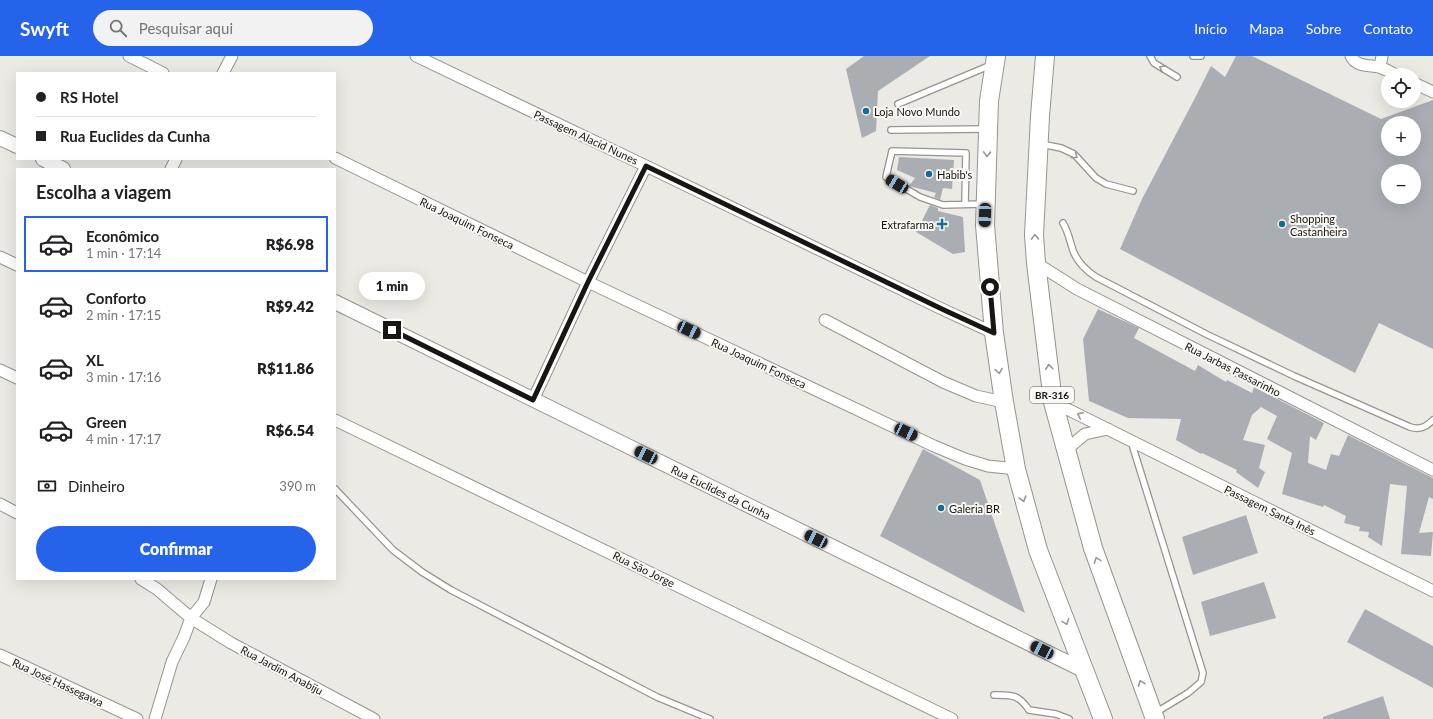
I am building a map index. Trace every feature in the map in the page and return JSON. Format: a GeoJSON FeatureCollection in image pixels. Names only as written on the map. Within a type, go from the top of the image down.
{"type":"FeatureCollection","features":[{"type":"Feature","properties":{"kind":"highway","name":"BR-316"},"geometry":{"type":"LineString","coordinates":[[1046,56],[1034,235],[1053,402],[1093,548],[1154,716]]}},
{"type":"Feature","properties":{"kind":"highway"},"geometry":{"type":"LineString","coordinates":[[995,59],[989,101],[985,225],[994,333],[1004,402],[1016,469],[1038,550],[1103,719]]}},
{"type":"Feature","properties":{"kind":"street"},"geometry":{"type":"LineString","coordinates":[[129,56],[161,72]]}},
{"type":"Feature","properties":{"kind":"street"},"geometry":{"type":"LineString","coordinates":[[224,72],[232,56]]}},
{"type":"Feature","properties":{"kind":"street","name":"Passagem Alacid Nunes"},"geometry":{"type":"LineString","coordinates":[[416,56],[994,333]]}},
{"type":"Feature","properties":{"kind":"street"},"geometry":{"type":"LineString","coordinates":[[1351,56],[1352,59],[1358,64],[1380,67],[1382,56]]}},
{"type":"Feature","properties":{"kind":"street"},"geometry":{"type":"LineString","coordinates":[[1421,86],[1433,92]]}},
{"type":"Feature","properties":{"kind":"street"},"geometry":{"type":"LineString","coordinates":[[0,138],[16,146]]}},
{"type":"Feature","properties":{"kind":"street","name":"Rua Joaquim Fonseca"},"geometry":{"type":"LineString","coordinates":[[336,158],[588,282],[940,448],[965,459],[988,466],[1016,469]]}},
{"type":"Feature","properties":{"kind":"street"},"geometry":{"type":"LineString","coordinates":[[45,160],[61,168]]}},
{"type":"Feature","properties":{"kind":"street"},"geometry":{"type":"LineString","coordinates":[[533,400],[588,282],[646,166]]}},
{"type":"Feature","properties":{"kind":"street"},"geometry":{"type":"LineString","coordinates":[[0,257],[16,265]]}},
{"type":"Feature","properties":{"kind":"street","name":"Rua Jarbas Passarinho"},"geometry":{"type":"LineString","coordinates":[[1036,263],[1077,289],[1433,470]]}},
{"type":"Feature","properties":{"kind":"street","name":"Rua Euclides da Cunha"},"geometry":{"type":"LineString","coordinates":[[336,302],[1085,671]]}},
{"type":"Feature","properties":{"kind":"street"},"geometry":{"type":"LineString","coordinates":[[825,320],[944,382],[976,396],[1004,402]]}},
{"type":"Feature","properties":{"kind":"street"},"geometry":{"type":"LineString","coordinates":[[0,370],[16,378]]}},
{"type":"Feature","properties":{"kind":"street","name":"Passagem Santa Inês"},"geometry":{"type":"LineString","coordinates":[[1053,402],[1433,591]]}},
{"type":"Feature","properties":{"kind":"street","name":"Rua São Jorge"},"geometry":{"type":"LineString","coordinates":[[336,420],[952,719]]}},
{"type":"Feature","properties":{"kind":"street"},"geometry":{"type":"LineString","coordinates":[[1066,450],[1085,434],[1108,429]]}},
{"type":"Feature","properties":{"kind":"street"},"geometry":{"type":"LineString","coordinates":[[0,504],[16,512]]}},
{"type":"Feature","properties":{"kind":"street","name":"Rua Jardim Anabiju"},"geometry":{"type":"LineString","coordinates":[[143,580],[157,589],[192,618],[231,643],[374,719]]}},
{"type":"Feature","properties":{"kind":"street"},"geometry":{"type":"LineString","coordinates":[[155,719],[172,662],[192,618],[204,602],[211,580]]}},
{"type":"Feature","properties":{"kind":"street","name":"Rua José Hassegawa"},"geometry":{"type":"LineString","coordinates":[[0,655],[137,719]]}},
{"type":"Feature","properties":{"kind":"lane"},"geometry":{"type":"LineString","coordinates":[[1150,56],[1154,63],[1178,77]]}},
{"type":"Feature","properties":{"kind":"lane"},"geometry":{"type":"LineString","coordinates":[[1193,56],[1201,56]]}},
{"type":"Feature","properties":{"kind":"lane"},"geometry":{"type":"LineString","coordinates":[[898,104],[995,59]]}},
{"type":"Feature","properties":{"kind":"lane"},"geometry":{"type":"LineString","coordinates":[[890,130],[988,129]]}},
{"type":"Feature","properties":{"kind":"lane"},"geometry":{"type":"LineString","coordinates":[[1039,144],[1061,148],[1074,154],[1096,178],[1106,184],[1133,191]]}},
{"type":"Feature","properties":{"kind":"lane"},"geometry":{"type":"LineString","coordinates":[[965,204],[966,153],[892,151],[886,177],[920,197],[943,205],[986,204]]}},
{"type":"Feature","properties":{"kind":"lane"},"geometry":{"type":"LineString","coordinates":[[1063,223],[1068,231],[1074,253],[1079,262],[1085,270],[1096,277],[1208,335],[1294,376],[1410,427],[1419,429],[1429,424],[1433,420]]}},
{"type":"Feature","properties":{"kind":"lane"},"geometry":{"type":"LineString","coordinates":[[1131,441],[1203,673],[1201,682],[1188,693],[1154,716]]}},
{"type":"Feature","properties":{"kind":"lane"},"geometry":{"type":"LineString","coordinates":[[336,490],[393,550],[422,572],[451,590],[657,697],[710,719]]}},
{"type":"Feature","properties":{"kind":"lane"},"geometry":{"type":"LineString","coordinates":[[994,695],[1013,695],[1023,701],[1029,710],[1056,714],[1069,719]]}},
{"type":"Feature","properties":{"kind":"building","name":"Loja Novo Mundo"},"geometry":{"type":"Polygon","coordinates":[[[864,56],[930,56],[878,91],[876,131],[862,138],[846,69],[864,56]]]}},
{"type":"Feature","properties":{"kind":"building","name":"Shopping Castanheira"},"geometry":{"type":"Polygon","coordinates":[[[1236,56],[1252,56],[1381,119],[1381,156],[1421,156],[1421,116],[1389,116],[1411,108],[1421,108],[1421,104],[1433,100],[1433,349],[1379,323],[1355,373],[1120,249],[1142,199],[1211,66],[1225,77],[1236,56]]]}},
{"type":"Feature","properties":{"kind":"building","name":"Habib's"},"geometry":{"type":"Polygon","coordinates":[[[899,157],[954,160],[952,189],[943,188],[940,200],[934,197],[936,193],[909,186],[915,178],[897,170],[899,157]]]}},
{"type":"Feature","properties":{"kind":"building","name":"Extrafarma"},"geometry":{"type":"Polygon","coordinates":[[[930,205],[938,208],[938,211],[963,217],[965,252],[953,254],[916,232],[930,205]]]}},
{"type":"Feature","properties":{"kind":"building"},"geometry":{"type":"Polygon","coordinates":[[[1098,309],[1139,328],[1134,338],[1195,371],[1198,365],[1226,382],[1227,380],[1252,393],[1254,387],[1324,423],[1316,440],[1310,436],[1308,463],[1326,470],[1331,454],[1339,456],[1348,435],[1433,478],[1433,499],[1429,497],[1419,533],[1433,532],[1431,556],[1401,554],[1407,486],[1390,484],[1382,546],[1368,537],[1369,532],[1359,531],[1360,527],[1344,523],[1346,516],[1324,505],[1323,507],[1282,494],[1292,453],[1267,439],[1277,416],[1261,407],[1252,415],[1243,440],[1265,445],[1259,468],[1265,472],[1258,488],[1236,472],[1237,470],[1202,453],[1201,454],[1176,440],[1181,419],[1128,418],[1089,401],[1083,339],[1098,309]]]}},
{"type":"Feature","properties":{"kind":"building","name":"Galeria BR"},"geometry":{"type":"Polygon","coordinates":[[[923,449],[980,480],[1025,613],[880,536],[923,449]]]}},
{"type":"Feature","properties":{"kind":"building"},"geometry":{"type":"Polygon","coordinates":[[[1246,515],[1258,553],[1193,575],[1182,537],[1246,515]]]}},
{"type":"Feature","properties":{"kind":"building"},"geometry":{"type":"Polygon","coordinates":[[[1264,582],[1276,618],[1210,636],[1201,602],[1264,582]]]}},
{"type":"Feature","properties":{"kind":"building"},"geometry":{"type":"Polygon","coordinates":[[[1365,609],[1433,646],[1433,688],[1347,642],[1365,609]]]}},
{"type":"Feature","properties":{"kind":"building"},"geometry":{"type":"Polygon","coordinates":[[[1383,696],[1390,719],[1323,719],[1323,717],[1383,696]]]}},
{"type":"Feature","properties":{"kind":"place","name":"Loja Novo Mundo"},"geometry":{"type":"Point","coordinates":[866,111]}},
{"type":"Feature","properties":{"kind":"place","name":"Habib's"},"geometry":{"type":"Point","coordinates":[929,174]}},
{"type":"Feature","properties":{"kind":"place","name":"Extrafarma"},"geometry":{"type":"Point","coordinates":[942,224]}},
{"type":"Feature","properties":{"kind":"place","name":"Shopping Castanheira"},"geometry":{"type":"Point","coordinates":[1282,224]}},
{"type":"Feature","properties":{"kind":"place","name":"Galeria BR"},"geometry":{"type":"Point","coordinates":[941,508]}},
{"type":"Feature","properties":{"kind":"route"},"geometry":{"type":"LineString","coordinates":[[392,330],[533,400],[588,282],[646,166],[994,333],[990,287]]}}]}
